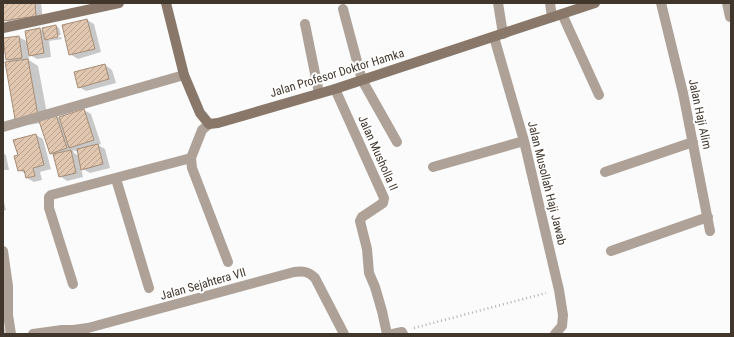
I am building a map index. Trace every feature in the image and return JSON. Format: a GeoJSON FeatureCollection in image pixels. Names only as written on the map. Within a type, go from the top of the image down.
{"type":"FeatureCollection","features":[{"type":"Feature","properties":{"kind":"street"},"geometry":{"type":"LineString","coordinates":[[3,28],[119,3]]}},
{"type":"Feature","properties":{"kind":"street"},"geometry":{"type":"LineString","coordinates":[[166,3],[184,75],[200,113],[209,124],[202,130],[190,158],[192,168],[228,262]]}},
{"type":"Feature","properties":{"kind":"street","name":"Jalan Musollah Haji Jawab"},"geometry":{"type":"LineString","coordinates":[[498,3],[499,35],[559,290],[563,315],[562,326],[555,334]]}},
{"type":"Feature","properties":{"kind":"street"},"geometry":{"type":"LineString","coordinates":[[550,3],[599,94]]}},
{"type":"Feature","properties":{"kind":"street","name":"Jalan Profesor Doktor Hamka"},"geometry":{"type":"LineString","coordinates":[[209,124],[218,123],[335,89],[595,3]]}},
{"type":"Feature","properties":{"kind":"street","name":"Jalan Haji Alim"},"geometry":{"type":"LineString","coordinates":[[661,3],[683,93],[710,231]]}},
{"type":"Feature","properties":{"kind":"street"},"geometry":{"type":"LineString","coordinates":[[727,3],[730,17]]}},
{"type":"Feature","properties":{"kind":"street"},"geometry":{"type":"LineString","coordinates":[[343,9],[362,80],[397,142]]}},
{"type":"Feature","properties":{"kind":"street"},"geometry":{"type":"LineString","coordinates":[[305,24],[319,93]]}},
{"type":"Feature","properties":{"kind":"street"},"geometry":{"type":"LineString","coordinates":[[3,127],[184,75]]}},
{"type":"Feature","properties":{"kind":"street","name":"Jalan Musholla II"},"geometry":{"type":"LineString","coordinates":[[335,89],[384,198],[383,203],[362,217],[360,221],[368,254],[369,273],[375,287],[387,334]]}},
{"type":"Feature","properties":{"kind":"street"},"geometry":{"type":"LineString","coordinates":[[433,167],[524,141]]}},
{"type":"Feature","properties":{"kind":"street"},"geometry":{"type":"LineString","coordinates":[[605,172],[693,142]]}},
{"type":"Feature","properties":{"kind":"street"},"geometry":{"type":"LineString","coordinates":[[73,284],[49,208],[49,198],[51,196],[190,158]]}},
{"type":"Feature","properties":{"kind":"street"},"geometry":{"type":"LineString","coordinates":[[116,179],[149,288]]}},
{"type":"Feature","properties":{"kind":"street"},"geometry":{"type":"LineString","coordinates":[[611,251],[708,217]]}},
{"type":"Feature","properties":{"kind":"street"},"geometry":{"type":"LineString","coordinates":[[3,251],[8,286],[8,315],[10,334]]}},
{"type":"Feature","properties":{"kind":"street","name":"Jalan Sejahtera VII"},"geometry":{"type":"LineString","coordinates":[[34,334],[88,328],[294,272],[304,271],[311,274],[315,278],[344,334]]}},
{"type":"Feature","properties":{"kind":"path"},"geometry":{"type":"LineString","coordinates":[[399,333],[559,290]]}},
{"type":"Feature","properties":{"kind":"building"},"geometry":{"type":"Polygon","coordinates":[[[3,3],[35,3],[36,16],[3,21],[3,3]]]}},
{"type":"Feature","properties":{"kind":"building"},"geometry":{"type":"Polygon","coordinates":[[[87,19],[95,49],[69,55],[62,25],[87,19]]]}},
{"type":"Feature","properties":{"kind":"building"},"geometry":{"type":"Polygon","coordinates":[[[56,25],[58,37],[45,40],[42,28],[56,25]]]}},
{"type":"Feature","properties":{"kind":"building"},"geometry":{"type":"Polygon","coordinates":[[[40,28],[44,53],[29,56],[25,31],[40,28]]]}},
{"type":"Feature","properties":{"kind":"building"},"geometry":{"type":"Polygon","coordinates":[[[19,36],[22,58],[6,60],[3,38],[19,36]]]}},
{"type":"Feature","properties":{"kind":"building"},"geometry":{"type":"Polygon","coordinates":[[[28,59],[38,116],[15,119],[5,62],[28,59]]]}},
{"type":"Feature","properties":{"kind":"building"},"geometry":{"type":"Polygon","coordinates":[[[105,64],[109,79],[78,88],[74,72],[105,64]]]}},
{"type":"Feature","properties":{"kind":"building"},"geometry":{"type":"Polygon","coordinates":[[[84,109],[94,140],[69,148],[59,117],[84,109]]]}},
{"type":"Feature","properties":{"kind":"building"},"geometry":{"type":"Polygon","coordinates":[[[56,115],[67,148],[50,154],[39,121],[56,115]]]}},
{"type":"Feature","properties":{"kind":"building"},"geometry":{"type":"Polygon","coordinates":[[[36,134],[44,165],[33,168],[35,176],[26,178],[24,170],[18,171],[14,156],[18,155],[13,140],[36,134]]]}},
{"type":"Feature","properties":{"kind":"building"},"geometry":{"type":"Polygon","coordinates":[[[98,144],[103,164],[81,170],[77,149],[98,144]]]}},
{"type":"Feature","properties":{"kind":"building"},"geometry":{"type":"Polygon","coordinates":[[[71,150],[76,173],[59,177],[53,154],[71,150]]]}}]}
